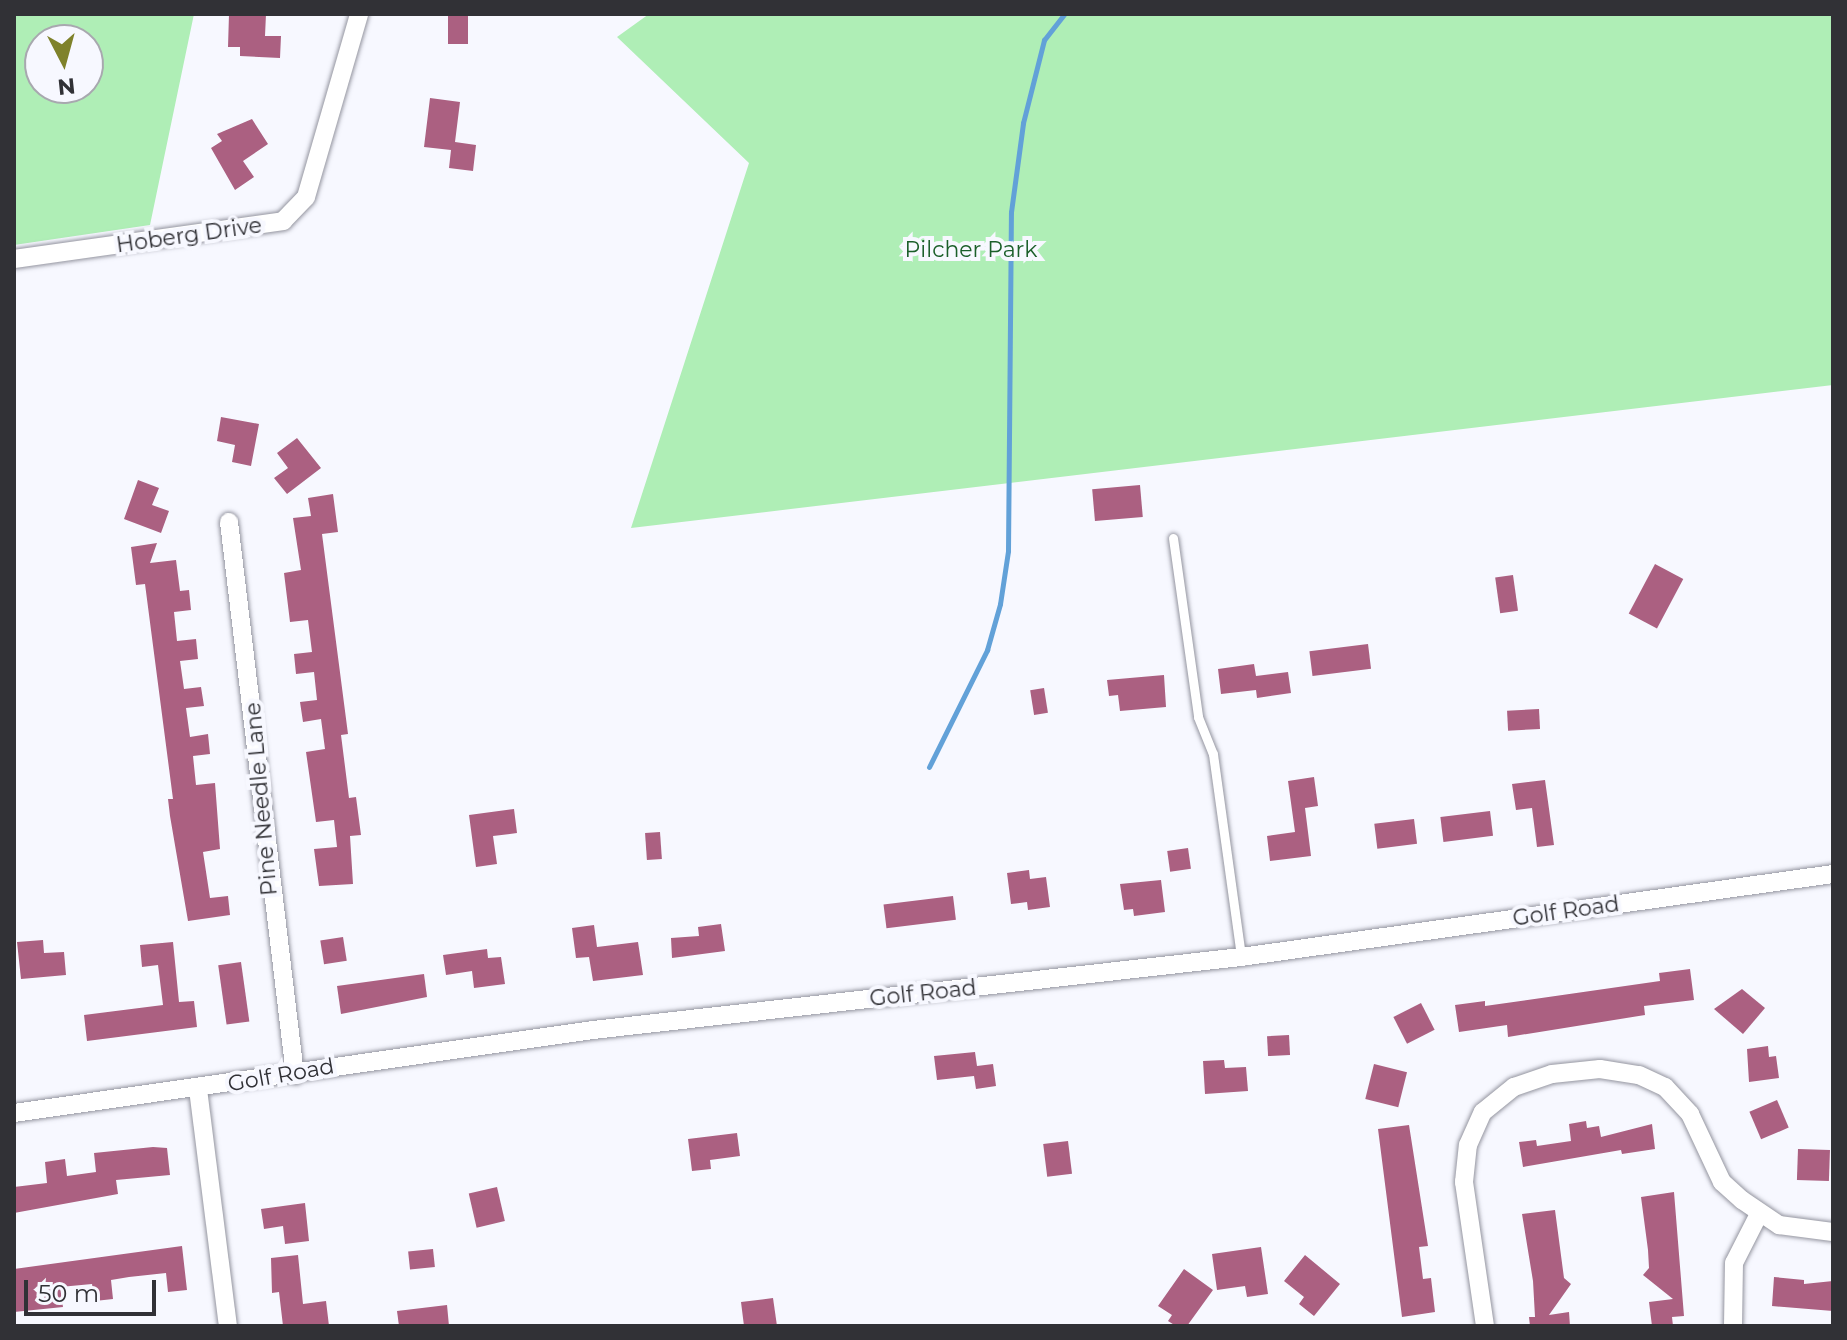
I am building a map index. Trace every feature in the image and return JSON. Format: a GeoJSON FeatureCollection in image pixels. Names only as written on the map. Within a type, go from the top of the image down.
{"type":"FeatureCollection","features":[{"type":"Feature","properties":{"kind":"street","name":"Hoberg Drive"},"geometry":{"type":"LineString","coordinates":[[14,259],[283,221],[306,197],[359,14]]}},
{"type":"Feature","properties":{"kind":"street","name":"Pine Needle Lane"},"geometry":{"type":"LineString","coordinates":[[229,522],[295,1075]]}},
{"type":"Feature","properties":{"kind":"street","name":"Golf Road"},"geometry":{"type":"LineString","coordinates":[[14,1113],[593,1030],[1241,957],[1833,874]]}},
{"type":"Feature","properties":{"kind":"street"},"geometry":{"type":"LineString","coordinates":[[1485,1326],[1464,1182],[1468,1145],[1483,1112],[1514,1087],[1552,1074],[1600,1069],[1639,1075],[1665,1087],[1690,1114],[1722,1182],[1759,1214],[1801,1231],[1833,1232]]}},
{"type":"Feature","properties":{"kind":"street"},"geometry":{"type":"LineString","coordinates":[[198,1089],[228,1326]]}},
{"type":"Feature","properties":{"kind":"street"},"geometry":{"type":"LineString","coordinates":[[1733,1326],[1734,1263],[1759,1214]]}},
{"type":"Feature","properties":{"kind":"lane"},"geometry":{"type":"LineString","coordinates":[[1173,538],[1198,717],[1213,754],[1241,957]]}},
{"type":"Feature","properties":{"kind":"green space"},"geometry":{"type":"Polygon","coordinates":[[[14,14],[194,14],[150,225],[14,245],[14,14]]]}},
{"type":"Feature","properties":{"kind":"green space","name":"Pilcher Park"},"geometry":{"type":"Polygon","coordinates":[[[649,14],[1833,14],[1833,385],[631,528],[749,163],[617,37],[649,14]]]}},
{"type":"Feature","properties":{"kind":"building"},"geometry":{"type":"Polygon","coordinates":[[[229,14],[266,14],[265,36],[281,36],[280,58],[240,56],[240,47],[228,47],[229,14]]]}},
{"type":"Feature","properties":{"kind":"building"},"geometry":{"type":"Polygon","coordinates":[[[448,14],[468,14],[468,44],[448,44],[448,14]]]}},
{"type":"Feature","properties":{"kind":"building"},"geometry":{"type":"Polygon","coordinates":[[[430,98],[460,102],[455,142],[476,145],[473,171],[449,168],[451,150],[424,147],[430,98]]]}},
{"type":"Feature","properties":{"kind":"building"},"geometry":{"type":"Polygon","coordinates":[[[252,119],[268,144],[243,161],[254,177],[235,190],[211,148],[222,141],[217,134],[252,119]]]}},
{"type":"Feature","properties":{"kind":"building"},"geometry":{"type":"Polygon","coordinates":[[[221,417],[259,424],[251,466],[232,462],[235,445],[217,441],[221,417]]]}},
{"type":"Feature","properties":{"kind":"building"},"geometry":{"type":"Polygon","coordinates":[[[297,438],[321,468],[287,494],[274,478],[288,468],[277,453],[297,438]]]}},
{"type":"Feature","properties":{"kind":"building"},"geometry":{"type":"Polygon","coordinates":[[[138,480],[159,488],[152,505],[169,511],[161,533],[124,519],[138,480]]]}},
{"type":"Feature","properties":{"kind":"building"},"geometry":{"type":"Polygon","coordinates":[[[1140,485],[1143,517],[1095,521],[1092,489],[1140,485]]]}},
{"type":"Feature","properties":{"kind":"building"},"geometry":{"type":"Polygon","coordinates":[[[333,494],[338,532],[322,534],[348,734],[341,735],[349,798],[356,797],[361,835],[350,836],[353,884],[319,886],[314,849],[337,847],[334,820],[316,822],[306,752],[325,749],[321,719],[303,722],[300,702],[317,700],[314,672],[296,674],[294,654],[312,652],[308,620],[290,622],[284,573],[301,570],[293,518],[311,516],[308,498],[333,494]]]}},
{"type":"Feature","properties":{"kind":"building"},"geometry":{"type":"Polygon","coordinates":[[[157,543],[150,563],[176,560],[180,591],[189,590],[191,610],[174,612],[177,641],[196,639],[198,659],[180,661],[184,689],[201,687],[204,706],[186,708],[190,737],[208,734],[210,754],[193,756],[196,785],[215,783],[220,849],[203,852],[210,898],[228,896],[230,915],[188,921],[170,816],[168,799],[173,799],[145,584],[136,585],[131,547],[157,543]]]}},
{"type":"Feature","properties":{"kind":"building"},"geometry":{"type":"Polygon","coordinates":[[[1655,564],[1683,579],[1657,628],[1629,613],[1655,564]]]}},
{"type":"Feature","properties":{"kind":"building"},"geometry":{"type":"Polygon","coordinates":[[[1513,575],[1518,611],[1500,613],[1495,578],[1513,575]]]}},
{"type":"Feature","properties":{"kind":"building"},"geometry":{"type":"Polygon","coordinates":[[[1368,644],[1371,669],[1312,676],[1309,651],[1368,644]]]}},
{"type":"Feature","properties":{"kind":"building"},"geometry":{"type":"Polygon","coordinates":[[[1254,664],[1256,676],[1288,672],[1291,693],[1257,698],[1256,690],[1221,694],[1218,669],[1254,664]]]}},
{"type":"Feature","properties":{"kind":"building"},"geometry":{"type":"Polygon","coordinates":[[[1164,675],[1166,707],[1120,711],[1118,695],[1109,696],[1107,680],[1164,675]]]}},
{"type":"Feature","properties":{"kind":"building"},"geometry":{"type":"Polygon","coordinates":[[[1044,688],[1048,713],[1034,715],[1030,690],[1044,688]]]}},
{"type":"Feature","properties":{"kind":"building"},"geometry":{"type":"Polygon","coordinates":[[[1539,709],[1540,729],[1508,731],[1507,711],[1539,709]]]}},
{"type":"Feature","properties":{"kind":"building"},"geometry":{"type":"Polygon","coordinates":[[[1314,777],[1318,806],[1305,808],[1311,856],[1270,861],[1267,836],[1295,832],[1288,781],[1314,777]]]}},
{"type":"Feature","properties":{"kind":"building"},"geometry":{"type":"Polygon","coordinates":[[[1545,780],[1554,845],[1537,847],[1532,808],[1516,810],[1512,784],[1545,780]]]}},
{"type":"Feature","properties":{"kind":"building"},"geometry":{"type":"Polygon","coordinates":[[[514,809],[517,833],[493,836],[497,864],[476,867],[469,815],[514,809]]]}},
{"type":"Feature","properties":{"kind":"building"},"geometry":{"type":"Polygon","coordinates":[[[1490,811],[1493,836],[1443,842],[1440,817],[1490,811]]]}},
{"type":"Feature","properties":{"kind":"building"},"geometry":{"type":"Polygon","coordinates":[[[1414,819],[1417,844],[1377,849],[1374,824],[1414,819]]]}},
{"type":"Feature","properties":{"kind":"building"},"geometry":{"type":"Polygon","coordinates":[[[660,832],[662,859],[647,860],[645,833],[660,832]]]}},
{"type":"Feature","properties":{"kind":"building"},"geometry":{"type":"Polygon","coordinates":[[[1188,848],[1191,869],[1170,872],[1167,851],[1188,848]]]}},
{"type":"Feature","properties":{"kind":"building"},"geometry":{"type":"Polygon","coordinates":[[[1029,870],[1030,879],[1046,877],[1050,907],[1028,910],[1027,902],[1011,904],[1007,873],[1029,870]]]}},
{"type":"Feature","properties":{"kind":"building"},"geometry":{"type":"Polygon","coordinates":[[[1161,880],[1165,912],[1134,916],[1133,909],[1124,910],[1120,884],[1161,880]]]}},
{"type":"Feature","properties":{"kind":"building"},"geometry":{"type":"Polygon","coordinates":[[[953,896],[956,920],[886,928],[884,905],[953,896]]]}},
{"type":"Feature","properties":{"kind":"building"},"geometry":{"type":"Polygon","coordinates":[[[721,924],[725,951],[672,958],[671,938],[699,936],[698,927],[721,924]]]}},
{"type":"Feature","properties":{"kind":"building"},"geometry":{"type":"Polygon","coordinates":[[[594,925],[597,947],[638,942],[643,975],[593,981],[589,957],[576,958],[572,928],[594,925]]]}},
{"type":"Feature","properties":{"kind":"building"},"geometry":{"type":"Polygon","coordinates":[[[343,937],[347,961],[324,964],[320,941],[343,937]]]}},
{"type":"Feature","properties":{"kind":"building"},"geometry":{"type":"Polygon","coordinates":[[[43,940],[44,953],[64,952],[66,975],[21,979],[17,942],[43,940]]]}},
{"type":"Feature","properties":{"kind":"building"},"geometry":{"type":"Polygon","coordinates":[[[173,942],[179,1002],[194,1001],[197,1027],[87,1041],[84,1015],[163,1005],[158,965],[142,967],[140,945],[173,942]]]}},
{"type":"Feature","properties":{"kind":"building"},"geometry":{"type":"Polygon","coordinates":[[[487,949],[488,958],[501,957],[505,984],[474,988],[472,971],[446,975],[443,955],[487,949]]]}},
{"type":"Feature","properties":{"kind":"building"},"geometry":{"type":"Polygon","coordinates":[[[241,962],[249,1021],[227,1025],[218,965],[241,962]]]}},
{"type":"Feature","properties":{"kind":"building"},"geometry":{"type":"Polygon","coordinates":[[[1690,969],[1694,1000],[1644,1006],[1645,1015],[1508,1037],[1507,1025],[1459,1032],[1455,1005],[1485,1001],[1485,1006],[1660,981],[1659,973],[1690,969]]]}},
{"type":"Feature","properties":{"kind":"building"},"geometry":{"type":"Polygon","coordinates":[[[424,974],[427,997],[341,1014],[337,986],[424,974]]]}},
{"type":"Feature","properties":{"kind":"building"},"geometry":{"type":"Polygon","coordinates":[[[1742,989],[1765,1008],[1743,1034],[1714,1009],[1742,989]]]}},
{"type":"Feature","properties":{"kind":"building"},"geometry":{"type":"Polygon","coordinates":[[[1421,1003],[1435,1030],[1407,1044],[1393,1017],[1421,1003]]]}},
{"type":"Feature","properties":{"kind":"building"},"geometry":{"type":"Polygon","coordinates":[[[1289,1035],[1290,1055],[1268,1056],[1267,1036],[1289,1035]]]}},
{"type":"Feature","properties":{"kind":"building"},"geometry":{"type":"Polygon","coordinates":[[[1768,1046],[1769,1057],[1776,1056],[1779,1078],[1749,1082],[1747,1049],[1768,1046]]]}},
{"type":"Feature","properties":{"kind":"building"},"geometry":{"type":"Polygon","coordinates":[[[975,1052],[977,1066],[993,1064],[996,1086],[976,1089],[974,1076],[937,1080],[934,1056],[975,1052]]]}},
{"type":"Feature","properties":{"kind":"building"},"geometry":{"type":"Polygon","coordinates":[[[1224,1060],[1225,1068],[1246,1067],[1248,1091],[1205,1094],[1203,1061],[1224,1060]]]}},
{"type":"Feature","properties":{"kind":"building"},"geometry":{"type":"Polygon","coordinates":[[[1374,1064],[1407,1072],[1398,1107],[1365,1099],[1374,1064]]]}},
{"type":"Feature","properties":{"kind":"building"},"geometry":{"type":"Polygon","coordinates":[[[1777,1100],[1789,1128],[1761,1139],[1749,1112],[1777,1100]]]}},
{"type":"Feature","properties":{"kind":"building"},"geometry":{"type":"Polygon","coordinates":[[[1586,1121],[1587,1128],[1599,1126],[1601,1137],[1652,1124],[1655,1149],[1622,1154],[1621,1150],[1523,1167],[1519,1142],[1536,1140],[1537,1146],[1571,1141],[1569,1124],[1586,1121]]]}},
{"type":"Feature","properties":{"kind":"building"},"geometry":{"type":"Polygon","coordinates":[[[1409,1125],[1428,1246],[1419,1247],[1423,1279],[1431,1278],[1435,1312],[1402,1317],[1378,1129],[1409,1125]]]}},
{"type":"Feature","properties":{"kind":"building"},"geometry":{"type":"Polygon","coordinates":[[[737,1133],[740,1156],[710,1160],[711,1169],[692,1171],[688,1139],[737,1133]]]}},
{"type":"Feature","properties":{"kind":"building"},"geometry":{"type":"Polygon","coordinates":[[[1068,1141],[1072,1174],[1047,1177],[1043,1144],[1068,1141]]]}},
{"type":"Feature","properties":{"kind":"building"},"geometry":{"type":"Polygon","coordinates":[[[167,1148],[170,1175],[116,1180],[118,1194],[14,1213],[14,1187],[47,1183],[45,1162],[65,1159],[67,1176],[96,1172],[94,1153],[167,1148]]]}},
{"type":"Feature","properties":{"kind":"building"},"geometry":{"type":"Polygon","coordinates":[[[1798,1149],[1830,1150],[1829,1181],[1797,1180],[1798,1149]]]}},
{"type":"Feature","properties":{"kind":"building"},"geometry":{"type":"Polygon","coordinates":[[[497,1187],[505,1221],[477,1228],[469,1194],[497,1187]]]}},
{"type":"Feature","properties":{"kind":"building"},"geometry":{"type":"Polygon","coordinates":[[[1674,1192],[1684,1316],[1672,1317],[1673,1326],[1652,1326],[1649,1302],[1673,1299],[1643,1275],[1649,1268],[1641,1197],[1674,1192]]]}},
{"type":"Feature","properties":{"kind":"building"},"geometry":{"type":"Polygon","coordinates":[[[305,1203],[309,1241],[285,1244],[283,1226],[264,1229],[261,1209],[305,1203]]]}},
{"type":"Feature","properties":{"kind":"building"},"geometry":{"type":"Polygon","coordinates":[[[1555,1210],[1564,1278],[1571,1284],[1549,1315],[1569,1312],[1570,1326],[1530,1326],[1529,1317],[1535,1317],[1533,1281],[1522,1214],[1555,1210]]]}},
{"type":"Feature","properties":{"kind":"building"},"geometry":{"type":"Polygon","coordinates":[[[182,1246],[187,1290],[168,1292],[166,1273],[129,1277],[111,1280],[113,1299],[95,1301],[92,1284],[60,1287],[63,1307],[14,1312],[14,1269],[182,1246]]]}},
{"type":"Feature","properties":{"kind":"building"},"geometry":{"type":"Polygon","coordinates":[[[1261,1247],[1268,1294],[1247,1297],[1245,1286],[1217,1290],[1212,1254],[1261,1247]]]}},
{"type":"Feature","properties":{"kind":"building"},"geometry":{"type":"Polygon","coordinates":[[[433,1249],[435,1267],[410,1270],[408,1252],[433,1249]]]}},
{"type":"Feature","properties":{"kind":"building"},"geometry":{"type":"Polygon","coordinates":[[[298,1255],[303,1304],[326,1301],[329,1326],[283,1326],[279,1292],[272,1293],[271,1258],[298,1255]]]}},
{"type":"Feature","properties":{"kind":"building"},"geometry":{"type":"Polygon","coordinates":[[[1305,1255],[1340,1284],[1314,1316],[1299,1304],[1304,1297],[1284,1281],[1305,1255]]]}},
{"type":"Feature","properties":{"kind":"building"},"geometry":{"type":"Polygon","coordinates":[[[1184,1269],[1213,1290],[1187,1326],[1176,1326],[1168,1321],[1172,1315],[1158,1306],[1184,1269]]]}},
{"type":"Feature","properties":{"kind":"building"},"geometry":{"type":"Polygon","coordinates":[[[1774,1277],[1804,1280],[1804,1284],[1833,1281],[1833,1311],[1772,1306],[1774,1277]]]}},
{"type":"Feature","properties":{"kind":"building"},"geometry":{"type":"Polygon","coordinates":[[[773,1298],[777,1326],[744,1326],[741,1302],[773,1298]]]}},
{"type":"Feature","properties":{"kind":"building"},"geometry":{"type":"Polygon","coordinates":[[[447,1305],[449,1326],[399,1326],[397,1311],[447,1305]]]}},
{"type":"Feature","properties":{"kind":"waterway"},"geometry":{"type":"LineString","coordinates":[[929,767],[987,650],[1000,604],[1008,551],[1011,212],[1023,123],[1044,40],[1064,14]]}}]}
